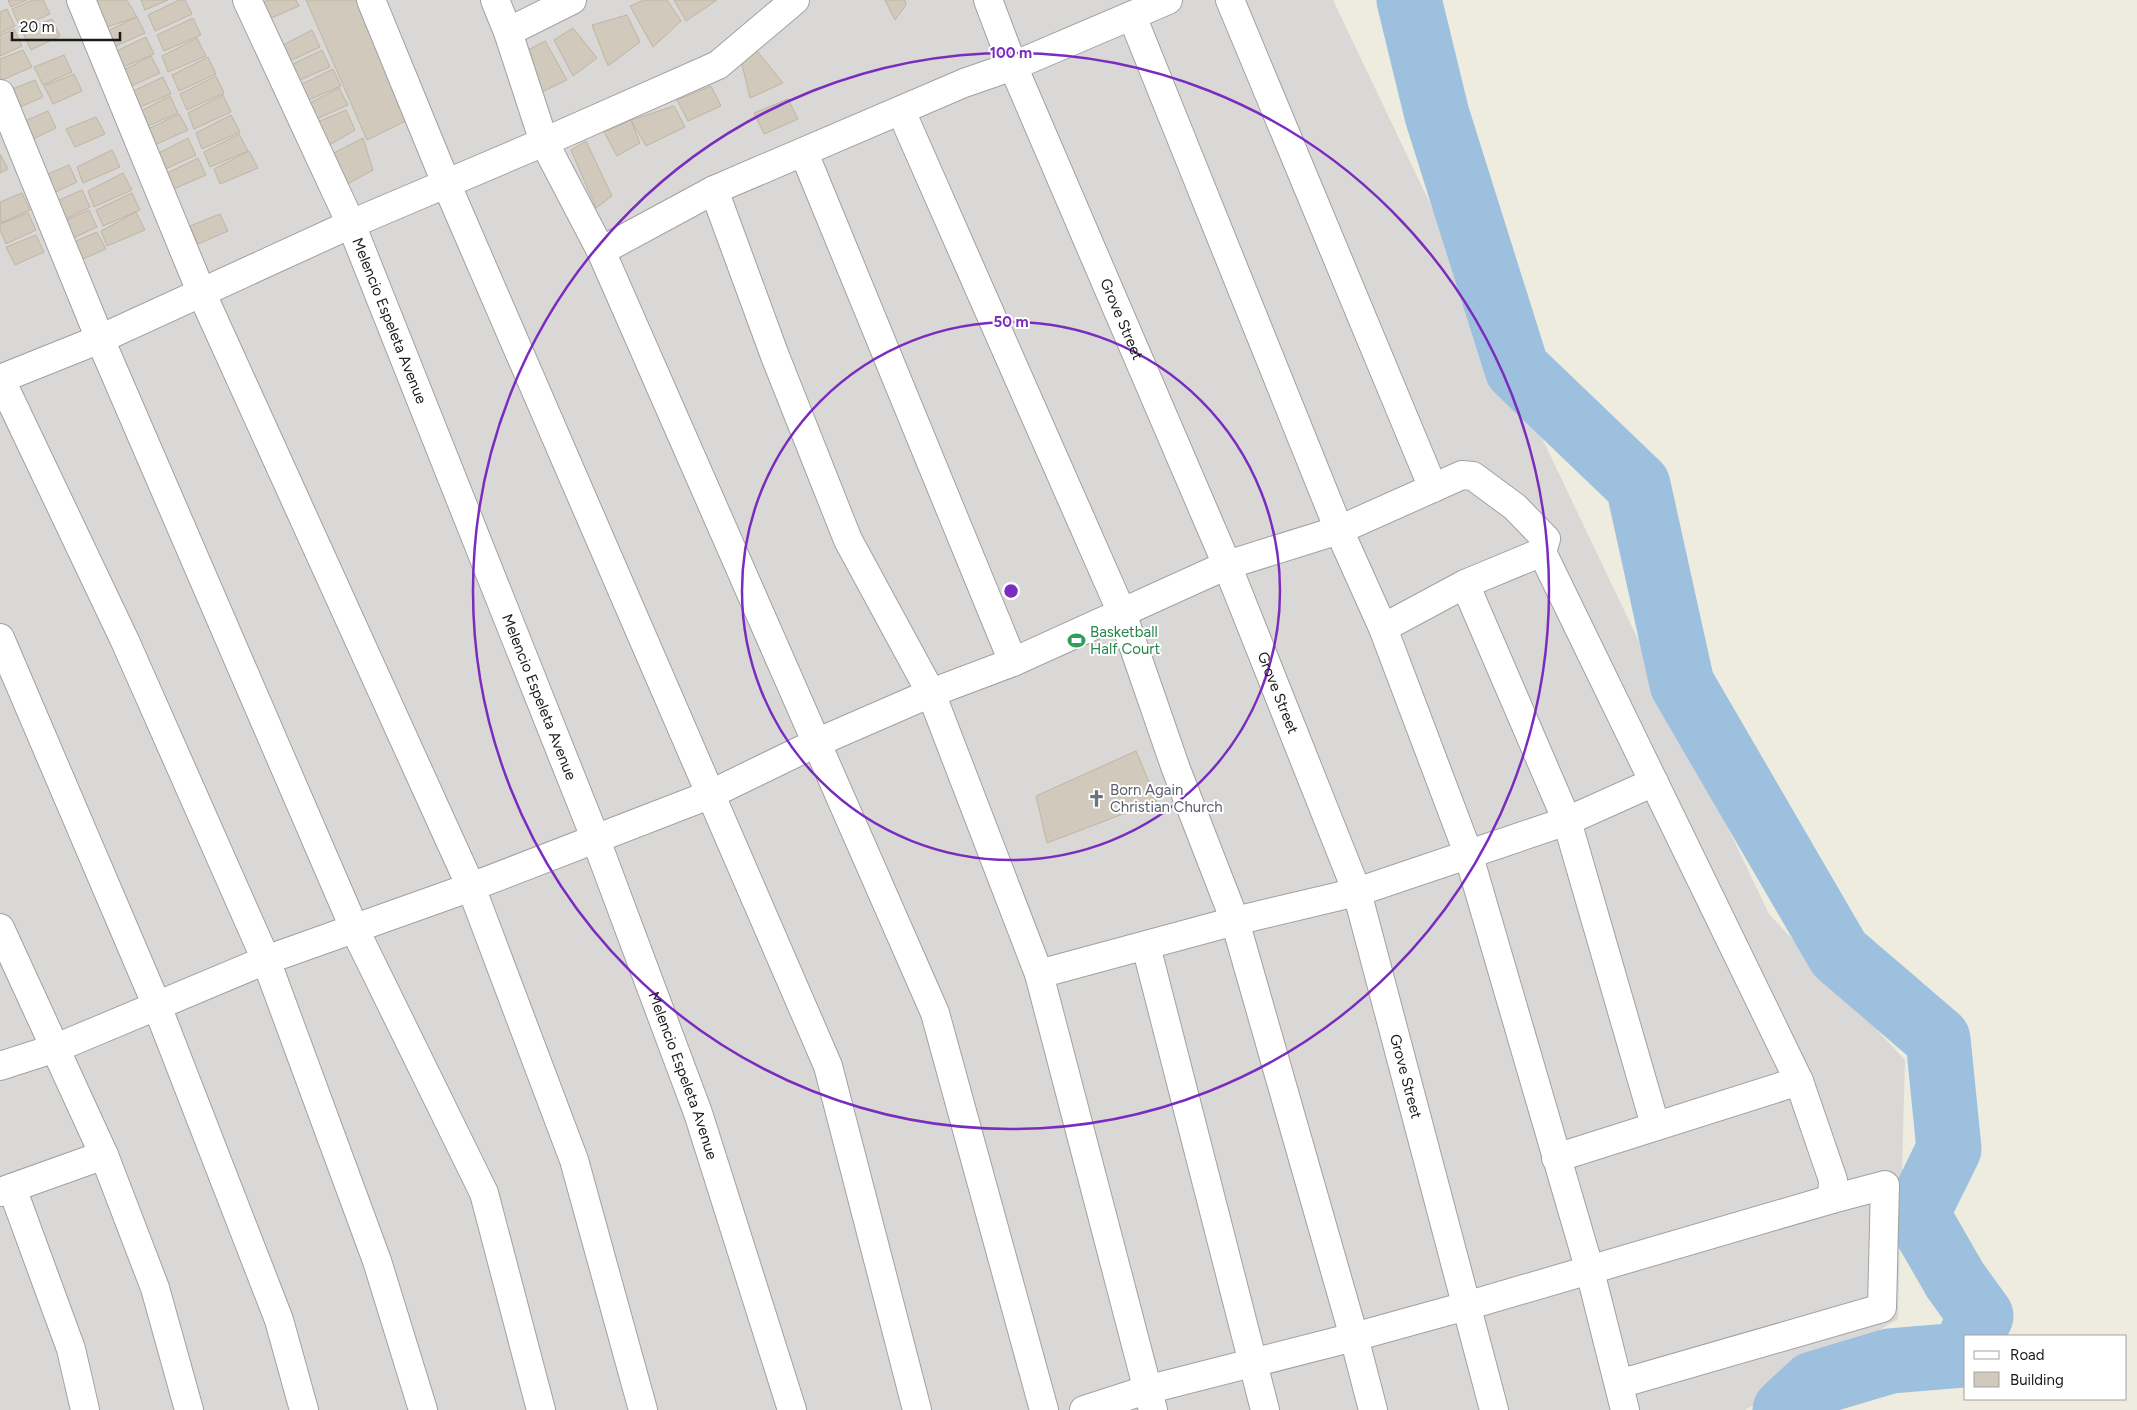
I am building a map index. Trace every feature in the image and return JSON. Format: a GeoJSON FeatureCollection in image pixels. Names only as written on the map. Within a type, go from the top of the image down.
{"type":"FeatureCollection","features":[{"type":"Feature","properties":{"kind":"street"},"geometry":{"type":"LineString","coordinates":[[81,0],[202,294],[471,887],[574,1160],[643,1410]]}},
{"type":"Feature","properties":{"kind":"street","name":"Melencio Espeleta Avenue"},"geometry":{"type":"LineString","coordinates":[[247,0],[351,224],[596,840],[698,1113],[792,1410]]}},
{"type":"Feature","properties":{"kind":"street"},"geometry":{"type":"LineString","coordinates":[[371,0],[446,183],[709,795],[828,1066],[916,1410]]}},
{"type":"Feature","properties":{"kind":"street"},"geometry":{"type":"LineString","coordinates":[[495,0],[508,32],[544,142],[601,251],[934,1013],[1044,1410]]}},
{"type":"Feature","properties":{"kind":"street"},"geometry":{"type":"LineString","coordinates":[[508,32],[572,0]]}},
{"type":"Feature","properties":{"kind":"street"},"geometry":{"type":"LineString","coordinates":[[423,1410],[377,1261],[266,960],[126,641],[0,378],[100,339],[202,294],[351,224],[718,65],[795,0]]}},
{"type":"Feature","properties":{"kind":"street","name":"Grove Street"},"geometry":{"type":"LineString","coordinates":[[988,0],[1013,66],[1227,565],[1357,892],[1494,1410]]}},
{"type":"Feature","properties":{"kind":"street"},"geometry":{"type":"LineString","coordinates":[[601,251],[714,190],[964,83],[1013,66],[1168,0]]}},
{"type":"Feature","properties":{"kind":"street"},"geometry":{"type":"LineString","coordinates":[[1230,0],[1433,488]]}},
{"type":"Feature","properties":{"kind":"street"},"geometry":{"type":"LineString","coordinates":[[1132,16],[1339,530],[1383,628],[1468,853],[1590,1271],[1625,1410]]}},
{"type":"Feature","properties":{"kind":"street"},"geometry":{"type":"LineString","coordinates":[[0,94],[100,339],[355,930],[484,1194],[541,1410]]}},
{"type":"Feature","properties":{"kind":"street"},"geometry":{"type":"LineString","coordinates":[[901,111],[1122,613],[1176,769],[1235,921],[1373,1410]]}},
{"type":"Feature","properties":{"kind":"street"},"geometry":{"type":"LineString","coordinates":[[804,153],[1013,662]]}},
{"type":"Feature","properties":{"kind":"street"},"geometry":{"type":"LineString","coordinates":[[714,190],[775,356],[848,540],[931,693],[1039,974],[1150,1400]]}},
{"type":"Feature","properties":{"kind":"street"},"geometry":{"type":"LineString","coordinates":[[0,1066],[56,1048],[266,960],[355,930],[471,887],[709,795],[816,743],[931,693],[1013,662],[1227,565],[1339,530],[1462,475],[1473,476],[1515,507],[1546,539],[1542,552],[1799,1081],[1833,1180],[1832,1199]]}},
{"type":"Feature","properties":{"kind":"street"},"geometry":{"type":"LineString","coordinates":[[1383,628],[1465,584],[1542,552]]}},
{"type":"Feature","properties":{"kind":"street"},"geometry":{"type":"LineString","coordinates":[[1465,584],[1567,821],[1655,1125]]}},
{"type":"Feature","properties":{"kind":"street"},"geometry":{"type":"LineString","coordinates":[[0,638],[157,1006],[279,1320],[304,1410]]}},
{"type":"Feature","properties":{"kind":"street"},"geometry":{"type":"LineString","coordinates":[[1039,974],[1235,921],[1357,892],[1567,821],[1654,782]]}},
{"type":"Feature","properties":{"kind":"street"},"geometry":{"type":"LineString","coordinates":[[3,942],[56,1048],[104,1155],[155,1288],[189,1410]]}},
{"type":"Feature","properties":{"kind":"street"},"geometry":{"type":"LineString","coordinates":[[1146,946],[1265,1410]]}},
{"type":"Feature","properties":{"kind":"street"},"geometry":{"type":"LineString","coordinates":[[1556,1158],[1655,1125],[1799,1081]]}},
{"type":"Feature","properties":{"kind":"street"},"geometry":{"type":"LineString","coordinates":[[85,1410],[71,1350],[6,1190],[104,1155]]}},
{"type":"Feature","properties":{"kind":"street"},"geometry":{"type":"LineString","coordinates":[[1084,1410],[1150,1400],[1252,1362],[1354,1338],[1590,1271],[1832,1199],[1886,1186],[1882,1308],[1619,1384]]}},
{"type":"Feature","properties":{"kind":"shaded area"},"geometry":{"type":"Polygon","coordinates":[[[0,0],[1333,0],[1769,914],[1905,1060],[1898,1319],[1745,1410],[0,1410],[0,0]]]}},
{"type":"Feature","properties":{"kind":"building"},"geometry":{"type":"Polygon","coordinates":[[[8,0],[27,0],[11,7],[8,0]]]}},
{"type":"Feature","properties":{"kind":"building"},"geometry":{"type":"Polygon","coordinates":[[[33,0],[43,0],[50,14],[20,27],[12,9],[33,0]]]}},
{"type":"Feature","properties":{"kind":"building"},"geometry":{"type":"Polygon","coordinates":[[[90,0],[127,0],[137,17],[98,30],[90,0]]]}},
{"type":"Feature","properties":{"kind":"building"},"geometry":{"type":"Polygon","coordinates":[[[141,0],[168,0],[145,10],[141,0]]]}},
{"type":"Feature","properties":{"kind":"building"},"geometry":{"type":"Polygon","coordinates":[[[179,0],[185,0],[192,14],[155,31],[148,15],[179,0]]]}},
{"type":"Feature","properties":{"kind":"building"},"geometry":{"type":"Polygon","coordinates":[[[268,0],[296,0],[299,6],[262,22],[255,6],[268,0]]]}},
{"type":"Feature","properties":{"kind":"building"},"geometry":{"type":"Polygon","coordinates":[[[306,0],[360,0],[412,118],[367,140],[306,0]]]}},
{"type":"Feature","properties":{"kind":"building"},"geometry":{"type":"Polygon","coordinates":[[[644,0],[667,0],[681,21],[653,47],[630,6],[644,0]]]}},
{"type":"Feature","properties":{"kind":"building"},"geometry":{"type":"Polygon","coordinates":[[[674,0],[717,0],[686,21],[674,0]]]}},
{"type":"Feature","properties":{"kind":"building"},"geometry":{"type":"Polygon","coordinates":[[[885,0],[905,0],[906,5],[895,20],[885,0]]]}},
{"type":"Feature","properties":{"kind":"building"},"geometry":{"type":"Polygon","coordinates":[[[7,9],[15,26],[0,33],[0,12],[7,9]]]}},
{"type":"Feature","properties":{"kind":"building"},"geometry":{"type":"Polygon","coordinates":[[[627,15],[640,42],[608,66],[592,25],[627,15]]]}},
{"type":"Feature","properties":{"kind":"building"},"geometry":{"type":"Polygon","coordinates":[[[137,17],[145,33],[107,50],[101,34],[137,17]]]}},
{"type":"Feature","properties":{"kind":"building"},"geometry":{"type":"Polygon","coordinates":[[[193,18],[201,35],[164,51],[157,35],[193,18]]]}},
{"type":"Feature","properties":{"kind":"building"},"geometry":{"type":"Polygon","coordinates":[[[52,19],[60,36],[31,50],[22,31],[52,19]]]}},
{"type":"Feature","properties":{"kind":"building"},"geometry":{"type":"Polygon","coordinates":[[[573,28],[597,58],[573,76],[554,40],[573,28]]]}},
{"type":"Feature","properties":{"kind":"building"},"geometry":{"type":"Polygon","coordinates":[[[14,29],[22,46],[0,56],[0,35],[14,29]]]}},
{"type":"Feature","properties":{"kind":"building"},"geometry":{"type":"Polygon","coordinates":[[[312,30],[320,47],[283,64],[277,48],[312,30]]]}},
{"type":"Feature","properties":{"kind":"building"},"geometry":{"type":"Polygon","coordinates":[[[146,37],[154,54],[116,70],[110,54],[146,37]]]}},
{"type":"Feature","properties":{"kind":"building"},"geometry":{"type":"Polygon","coordinates":[[[197,38],[206,56],[168,72],[162,56],[197,38]]]}},
{"type":"Feature","properties":{"kind":"building"},"geometry":{"type":"Polygon","coordinates":[[[545,41],[567,80],[542,92],[526,51],[545,41]]]}},
{"type":"Feature","properties":{"kind":"building"},"geometry":{"type":"Polygon","coordinates":[[[754,47],[783,83],[750,98],[740,56],[754,47]]]}},
{"type":"Feature","properties":{"kind":"building"},"geometry":{"type":"Polygon","coordinates":[[[23,50],[32,67],[2,80],[0,76],[0,59],[23,50]]]}},
{"type":"Feature","properties":{"kind":"building"},"geometry":{"type":"Polygon","coordinates":[[[322,50],[330,67],[293,83],[287,67],[322,50]]]}},
{"type":"Feature","properties":{"kind":"building"},"geometry":{"type":"Polygon","coordinates":[[[64,55],[72,72],[43,85],[34,67],[64,55]]]}},
{"type":"Feature","properties":{"kind":"building"},"geometry":{"type":"Polygon","coordinates":[[[151,56],[160,73],[123,90],[116,74],[151,56]]]}},
{"type":"Feature","properties":{"kind":"building"},"geometry":{"type":"Polygon","coordinates":[[[208,57],[216,74],[179,91],[172,75],[208,57]]]}},
{"type":"Feature","properties":{"kind":"building"},"geometry":{"type":"Polygon","coordinates":[[[333,69],[341,86],[304,102],[298,86],[333,69]]]}},
{"type":"Feature","properties":{"kind":"building"},"geometry":{"type":"Polygon","coordinates":[[[74,74],[82,91],[53,104],[44,86],[74,74]]]}},
{"type":"Feature","properties":{"kind":"building"},"geometry":{"type":"Polygon","coordinates":[[[216,76],[224,93],[187,110],[180,94],[216,76]]]}},
{"type":"Feature","properties":{"kind":"building"},"geometry":{"type":"Polygon","coordinates":[[[163,77],[171,94],[133,110],[127,94],[163,77]]]}},
{"type":"Feature","properties":{"kind":"building"},"geometry":{"type":"Polygon","coordinates":[[[35,80],[43,97],[13,110],[5,92],[35,80]]]}},
{"type":"Feature","properties":{"kind":"building"},"geometry":{"type":"Polygon","coordinates":[[[711,86],[721,106],[688,121],[677,100],[711,86]]]}},
{"type":"Feature","properties":{"kind":"building"},"geometry":{"type":"Polygon","coordinates":[[[339,88],[348,105],[310,122],[304,106],[339,88]]]}},
{"type":"Feature","properties":{"kind":"building"},"geometry":{"type":"Polygon","coordinates":[[[223,95],[231,112],[194,129],[188,113],[223,95]]]}},
{"type":"Feature","properties":{"kind":"building"},"geometry":{"type":"Polygon","coordinates":[[[170,96],[178,113],[141,129],[135,114],[170,96]]]}},
{"type":"Feature","properties":{"kind":"building"},"geometry":{"type":"Polygon","coordinates":[[[788,99],[798,119],[764,134],[754,113],[788,99]]]}},
{"type":"Feature","properties":{"kind":"building"},"geometry":{"type":"Polygon","coordinates":[[[674,106],[685,127],[646,146],[631,120],[674,106]]]}},
{"type":"Feature","properties":{"kind":"building"},"geometry":{"type":"Polygon","coordinates":[[[346,110],[355,130],[326,147],[315,123],[346,110]]]}},
{"type":"Feature","properties":{"kind":"building"},"geometry":{"type":"Polygon","coordinates":[[[48,111],[56,128],[27,142],[18,124],[48,111]]]}},
{"type":"Feature","properties":{"kind":"building"},"geometry":{"type":"Polygon","coordinates":[[[179,114],[188,130],[150,147],[144,131],[179,114]]]}},
{"type":"Feature","properties":{"kind":"building"},"geometry":{"type":"Polygon","coordinates":[[[231,115],[240,132],[202,149],[196,133],[231,115]]]}},
{"type":"Feature","properties":{"kind":"building"},"geometry":{"type":"Polygon","coordinates":[[[96,117],[105,134],[75,147],[66,129],[96,117]]]}},
{"type":"Feature","properties":{"kind":"building"},"geometry":{"type":"Polygon","coordinates":[[[631,120],[640,143],[617,156],[604,132],[631,120]]]}},
{"type":"Feature","properties":{"kind":"building"},"geometry":{"type":"Polygon","coordinates":[[[239,134],[248,151],[210,167],[204,152],[239,134]]]}},
{"type":"Feature","properties":{"kind":"building"},"geometry":{"type":"Polygon","coordinates":[[[188,138],[196,155],[159,172],[153,156],[188,138]]]}},
{"type":"Feature","properties":{"kind":"building"},"geometry":{"type":"Polygon","coordinates":[[[363,138],[373,170],[342,187],[328,156],[363,138]]]}},
{"type":"Feature","properties":{"kind":"building"},"geometry":{"type":"Polygon","coordinates":[[[586,141],[612,196],[596,208],[571,150],[586,141]]]}},
{"type":"Feature","properties":{"kind":"building"},"geometry":{"type":"Polygon","coordinates":[[[112,150],[120,167],[83,183],[77,167],[112,150]]]}},
{"type":"Feature","properties":{"kind":"building"},"geometry":{"type":"Polygon","coordinates":[[[249,151],[258,168],[220,184],[214,169],[249,151]]]}},
{"type":"Feature","properties":{"kind":"building"},"geometry":{"type":"Polygon","coordinates":[[[0,154],[8,169],[0,173],[0,154]]]}},
{"type":"Feature","properties":{"kind":"building"},"geometry":{"type":"Polygon","coordinates":[[[198,158],[206,175],[169,191],[163,175],[198,158]]]}},
{"type":"Feature","properties":{"kind":"building"},"geometry":{"type":"Polygon","coordinates":[[[69,165],[77,182],[47,196],[39,178],[69,165]]]}},
{"type":"Feature","properties":{"kind":"building"},"geometry":{"type":"Polygon","coordinates":[[[123,173],[132,190],[94,207],[88,191],[123,173]]]}},
{"type":"Feature","properties":{"kind":"building"},"geometry":{"type":"Polygon","coordinates":[[[82,190],[90,207],[61,221],[52,203],[82,190]]]}},
{"type":"Feature","properties":{"kind":"building"},"geometry":{"type":"Polygon","coordinates":[[[22,193],[30,210],[1,223],[0,202],[22,193]]]}},
{"type":"Feature","properties":{"kind":"building"},"geometry":{"type":"Polygon","coordinates":[[[132,193],[140,210],[103,226],[96,210],[132,193]]]}},
{"type":"Feature","properties":{"kind":"building"},"geometry":{"type":"Polygon","coordinates":[[[89,210],[97,227],[67,241],[59,223],[89,210]]]}},
{"type":"Feature","properties":{"kind":"building"},"geometry":{"type":"Polygon","coordinates":[[[136,212],[145,230],[107,246],[101,231],[136,212]]]}},
{"type":"Feature","properties":{"kind":"building"},"geometry":{"type":"Polygon","coordinates":[[[28,213],[36,230],[6,244],[0,230],[0,224],[28,213]]]}},
{"type":"Feature","properties":{"kind":"building"},"geometry":{"type":"Polygon","coordinates":[[[220,214],[228,231],[198,244],[190,226],[220,214]]]}},
{"type":"Feature","properties":{"kind":"building"},"geometry":{"type":"Polygon","coordinates":[[[97,232],[106,249],[76,262],[67,245],[97,232]]]}},
{"type":"Feature","properties":{"kind":"building"},"geometry":{"type":"Polygon","coordinates":[[[36,235],[44,252],[15,265],[6,247],[36,235]]]}},
{"type":"Feature","properties":{"kind":"building","name":"Born Again Christian Church"},"geometry":{"type":"Polygon","coordinates":[[[1136,751],[1157,801],[1047,843],[1036,796],[1136,751]]]}},
{"type":"Feature","properties":{"kind":"waterway"},"geometry":{"type":"LineString","coordinates":[[1409,0],[1437,115],[1517,369],[1638,485],[1682,684],[1839,954],[1938,1039],[1949,1149],[1917,1214],[1955,1280],[1981,1316],[1972,1335]]}},
{"type":"Feature","properties":{"kind":"waterway"},"geometry":{"type":"LineString","coordinates":[[1785,1410],[1813,1384],[1890,1361],[1962,1355],[1964,1352]]}},
{"type":"Feature","properties":{"kind":"place","name":"Basketball Half Court"},"geometry":{"type":"Point","coordinates":[1076,641]}},
{"type":"Feature","properties":{"kind":"place","name":"Born Again Christian Church"},"geometry":{"type":"Point","coordinates":[1096,799]}}]}
